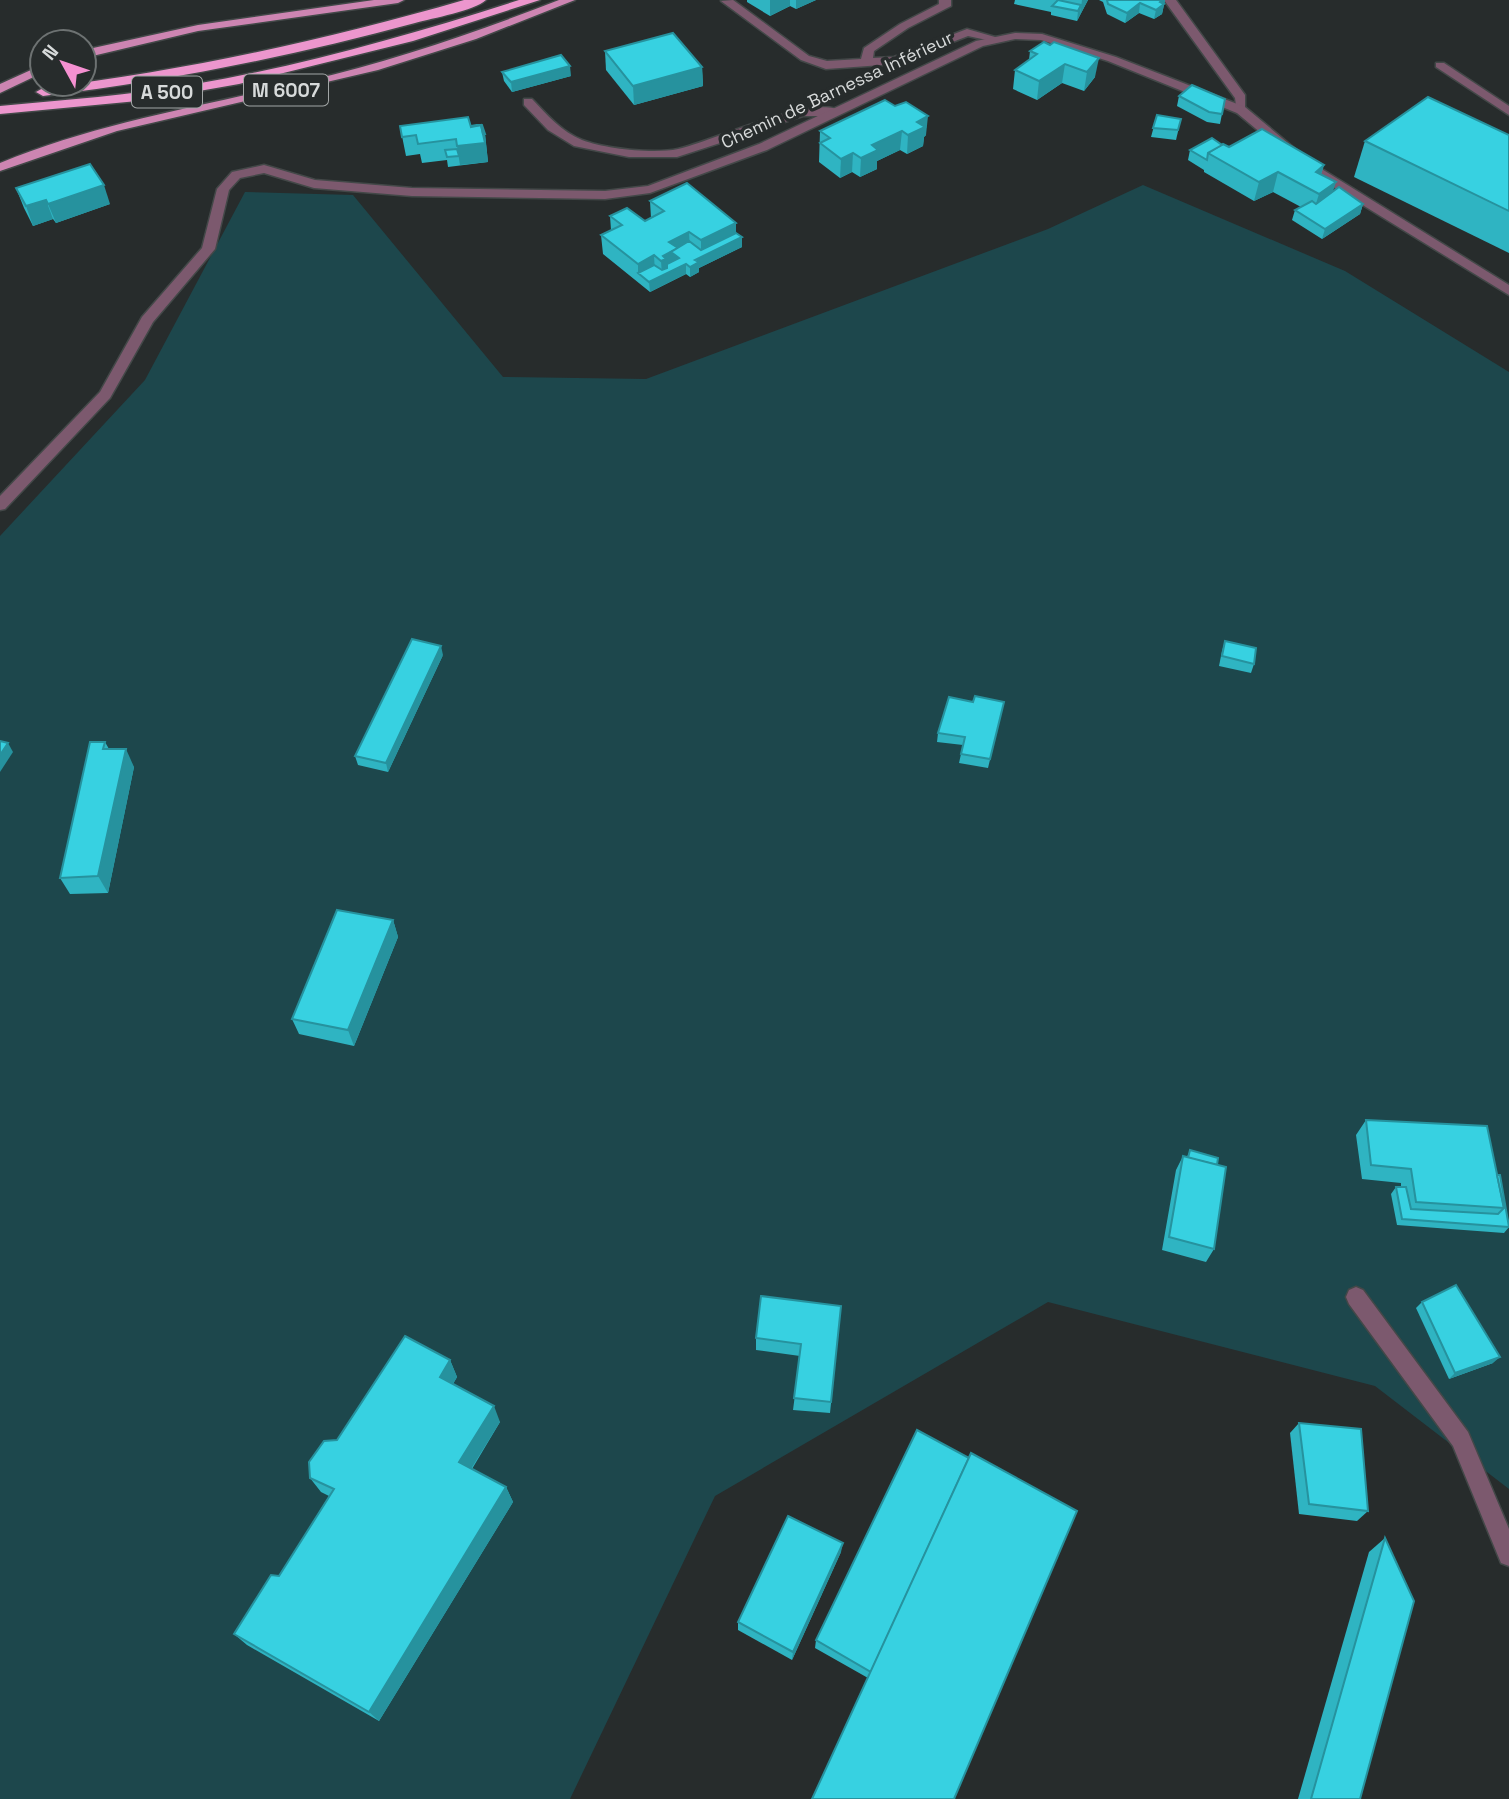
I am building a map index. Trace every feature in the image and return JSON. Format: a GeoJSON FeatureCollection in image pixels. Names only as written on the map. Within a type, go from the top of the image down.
{"type":"FeatureCollection","features":[{"type":"Feature","properties":{"kind":"highway","name":"A 500"},"geometry":{"type":"LineString","coordinates":[[0,96],[171,76],[322,44],[479,0]]}},
{"type":"Feature","properties":{"kind":"highway","name":"A 500"},"geometry":{"type":"LineString","coordinates":[[0,110],[194,88],[331,58],[533,0]]}},
{"type":"Feature","properties":{"kind":"main road"},"geometry":{"type":"LineString","coordinates":[[98,51],[198,28],[398,0]]}},
{"type":"Feature","properties":{"kind":"main road","name":"M 6007"},"geometry":{"type":"LineString","coordinates":[[0,167],[121,124],[356,73],[476,35],[569,0]]}},
{"type":"Feature","properties":{"kind":"main road"},"geometry":{"type":"LineString","coordinates":[[0,89],[28,76]]}},
{"type":"Feature","properties":{"kind":"street"},"geometry":{"type":"LineString","coordinates":[[866,62],[868,50],[904,26],[945,6],[945,0]]}},
{"type":"Feature","properties":{"kind":"street"},"geometry":{"type":"LineString","coordinates":[[1170,0],[1241,98],[1241,110]]}},
{"type":"Feature","properties":{"kind":"street"},"geometry":{"type":"LineString","coordinates":[[727,1],[805,58],[826,65],[895,60],[967,32],[996,39]]}},
{"type":"Feature","properties":{"kind":"street","name":"Chemin de Barnessa Inférieur"},"geometry":{"type":"LineString","coordinates":[[0,505],[104,395],[147,320],[208,249],[223,189],[236,175],[264,169],[314,184],[412,192],[605,195],[650,189],[763,147],[980,43],[1014,36],[1042,37],[1112,59],[1241,110],[1308,166],[1509,291]]}},
{"type":"Feature","properties":{"kind":"street"},"geometry":{"type":"LineString","coordinates":[[1440,65],[1509,111]]}},
{"type":"Feature","properties":{"kind":"street"},"geometry":{"type":"LineString","coordinates":[[528,102],[552,127],[578,144],[629,153],[677,153],[802,112],[836,112]]}},
{"type":"Feature","properties":{"kind":"street"},"geometry":{"type":"LineString","coordinates":[[1356,1297],[1461,1439],[1509,1555]]}},
{"type":"Feature","properties":{"kind":"shaded area"},"geometry":{"type":"Polygon","coordinates":[[[1143,185],[1345,271],[1509,372],[1509,1489],[1375,1386],[1048,1302],[715,1496],[570,1799],[0,1799],[0,536],[145,380],[245,192],[353,195],[503,377],[646,379],[1048,229],[1143,185]]]}},
{"type":"Feature","properties":{"kind":"building"},"geometry":{"type":"Polygon","coordinates":[[[1058,0],[1081,5],[1078,11],[1052,6],[1058,0]]]}},
{"type":"Feature","properties":{"kind":"building"},"geometry":{"type":"Polygon","coordinates":[[[1107,0],[1162,0],[1160,2],[1164,4],[1156,10],[1140,3],[1127,13],[1108,4],[1107,0]]]}},
{"type":"Feature","properties":{"kind":"building"},"geometry":{"type":"Polygon","coordinates":[[[673,33],[702,67],[633,86],[605,51],[673,33]]]}},
{"type":"Feature","properties":{"kind":"building"},"geometry":{"type":"Polygon","coordinates":[[[1044,42],[1050,45],[1054,42],[1099,58],[1087,72],[1065,64],[1039,81],[1015,70],[1037,54],[1030,51],[1044,42]]]}},
{"type":"Feature","properties":{"kind":"building"},"geometry":{"type":"Polygon","coordinates":[[[561,55],[570,66],[511,82],[502,72],[561,55]]]}},
{"type":"Feature","properties":{"kind":"building"},"geometry":{"type":"Polygon","coordinates":[[[1192,85],[1225,99],[1222,114],[1209,112],[1179,96],[1192,85]]]}},
{"type":"Feature","properties":{"kind":"building"},"geometry":{"type":"Polygon","coordinates":[[[1428,97],[1509,135],[1509,211],[1365,141],[1428,97]]]}},
{"type":"Feature","properties":{"kind":"building"},"geometry":{"type":"Polygon","coordinates":[[[885,100],[895,106],[906,102],[928,116],[917,122],[925,127],[908,135],[902,131],[872,145],[878,150],[861,158],[853,153],[841,159],[820,143],[830,138],[820,131],[885,100]]]}},
{"type":"Feature","properties":{"kind":"building"},"geometry":{"type":"Polygon","coordinates":[[[1157,115],[1181,119],[1178,130],[1153,128],[1157,115]]]}},
{"type":"Feature","properties":{"kind":"building"},"geometry":{"type":"Polygon","coordinates":[[[468,117],[471,127],[481,125],[485,143],[457,146],[456,139],[418,144],[416,135],[402,137],[400,126],[468,117]]]}},
{"type":"Feature","properties":{"kind":"building"},"geometry":{"type":"Polygon","coordinates":[[[1262,129],[1324,165],[1316,172],[1336,182],[1319,194],[1278,172],[1259,182],[1208,153],[1223,144],[1229,147],[1262,129]]]}},
{"type":"Feature","properties":{"kind":"building"},"geometry":{"type":"Polygon","coordinates":[[[1212,138],[1222,145],[1208,153],[1207,160],[1190,150],[1212,138]]]}},
{"type":"Feature","properties":{"kind":"building"},"geometry":{"type":"Polygon","coordinates":[[[457,149],[459,156],[447,157],[445,150],[457,149]]]}},
{"type":"Feature","properties":{"kind":"building"},"geometry":{"type":"Polygon","coordinates":[[[90,164],[104,185],[48,204],[46,200],[26,206],[16,188],[90,164]]]}},
{"type":"Feature","properties":{"kind":"building"},"geometry":{"type":"Polygon","coordinates":[[[687,183],[736,223],[701,240],[689,232],[669,242],[678,248],[663,256],[666,259],[661,261],[654,255],[638,264],[601,235],[622,225],[610,216],[627,208],[645,221],[664,211],[650,201],[687,183]]]}},
{"type":"Feature","properties":{"kind":"building"},"geometry":{"type":"Polygon","coordinates":[[[1339,187],[1363,204],[1325,229],[1295,210],[1312,201],[1316,204],[1339,187]]]}},
{"type":"Feature","properties":{"kind":"building"},"geometry":{"type":"Polygon","coordinates":[[[736,233],[742,237],[695,260],[699,262],[690,267],[686,264],[649,282],[638,273],[654,265],[662,270],[667,268],[667,264],[679,258],[671,252],[689,241],[701,250],[736,233]]]}},
{"type":"Feature","properties":{"kind":"building"},"geometry":{"type":"Polygon","coordinates":[[[412,639],[441,646],[386,763],[355,756],[412,639]]]}},
{"type":"Feature","properties":{"kind":"building"},"geometry":{"type":"Polygon","coordinates":[[[1225,641],[1256,648],[1254,664],[1222,656],[1225,641]]]}},
{"type":"Feature","properties":{"kind":"building"},"geometry":{"type":"Polygon","coordinates":[[[975,696],[1004,702],[990,759],[961,754],[965,737],[938,733],[949,697],[973,702],[975,696]]]}},
{"type":"Feature","properties":{"kind":"building"},"geometry":{"type":"Polygon","coordinates":[[[0,741],[8,743],[0,755],[0,741]]]}},
{"type":"Feature","properties":{"kind":"building"},"geometry":{"type":"Polygon","coordinates":[[[90,742],[105,742],[103,749],[126,749],[98,876],[60,878],[90,742]]]}},
{"type":"Feature","properties":{"kind":"building"},"geometry":{"type":"Polygon","coordinates":[[[337,910],[393,920],[348,1030],[292,1019],[337,910]]]}},
{"type":"Feature","properties":{"kind":"building"},"geometry":{"type":"Polygon","coordinates":[[[1366,1120],[1487,1126],[1504,1208],[1416,1202],[1411,1169],[1371,1165],[1366,1120]]]}},
{"type":"Feature","properties":{"kind":"building"},"geometry":{"type":"Polygon","coordinates":[[[1190,1150],[1218,1158],[1217,1165],[1188,1158],[1190,1150]]]}},
{"type":"Feature","properties":{"kind":"building"},"geometry":{"type":"Polygon","coordinates":[[[1183,1156],[1226,1167],[1214,1249],[1169,1237],[1183,1156]]]}},
{"type":"Feature","properties":{"kind":"building"},"geometry":{"type":"Polygon","coordinates":[[[1497,1175],[1500,1175],[1509,1227],[1402,1219],[1396,1187],[1406,1187],[1411,1209],[1498,1214],[1504,1208],[1497,1175]]]}},
{"type":"Feature","properties":{"kind":"building"},"geometry":{"type":"Polygon","coordinates":[[[1456,1285],[1500,1357],[1455,1373],[1422,1302],[1456,1285]]]}},
{"type":"Feature","properties":{"kind":"building"},"geometry":{"type":"Polygon","coordinates":[[[761,1296],[841,1306],[831,1402],[794,1398],[801,1344],[756,1338],[761,1296]]]}},
{"type":"Feature","properties":{"kind":"building"},"geometry":{"type":"Polygon","coordinates":[[[405,1336],[450,1360],[440,1377],[494,1406],[459,1462],[506,1487],[369,1712],[234,1634],[271,1575],[279,1576],[334,1489],[310,1478],[309,1462],[324,1441],[337,1440],[405,1336]]]}},
{"type":"Feature","properties":{"kind":"building"},"geometry":{"type":"Polygon","coordinates":[[[1299,1423],[1361,1429],[1368,1511],[1309,1504],[1299,1423]]]}},
{"type":"Feature","properties":{"kind":"building"},"geometry":{"type":"Polygon","coordinates":[[[917,1430],[969,1458],[871,1672],[816,1640],[917,1430]]]}},
{"type":"Feature","properties":{"kind":"building"},"geometry":{"type":"Polygon","coordinates":[[[971,1453],[1077,1511],[954,1799],[812,1799],[971,1453]]]}},
{"type":"Feature","properties":{"kind":"building"},"geometry":{"type":"Polygon","coordinates":[[[788,1516],[843,1543],[793,1652],[738,1622],[788,1516]]]}},
{"type":"Feature","properties":{"kind":"building"},"geometry":{"type":"Polygon","coordinates":[[[1385,1538],[1414,1601],[1360,1799],[1311,1799],[1385,1538]]]}}]}
